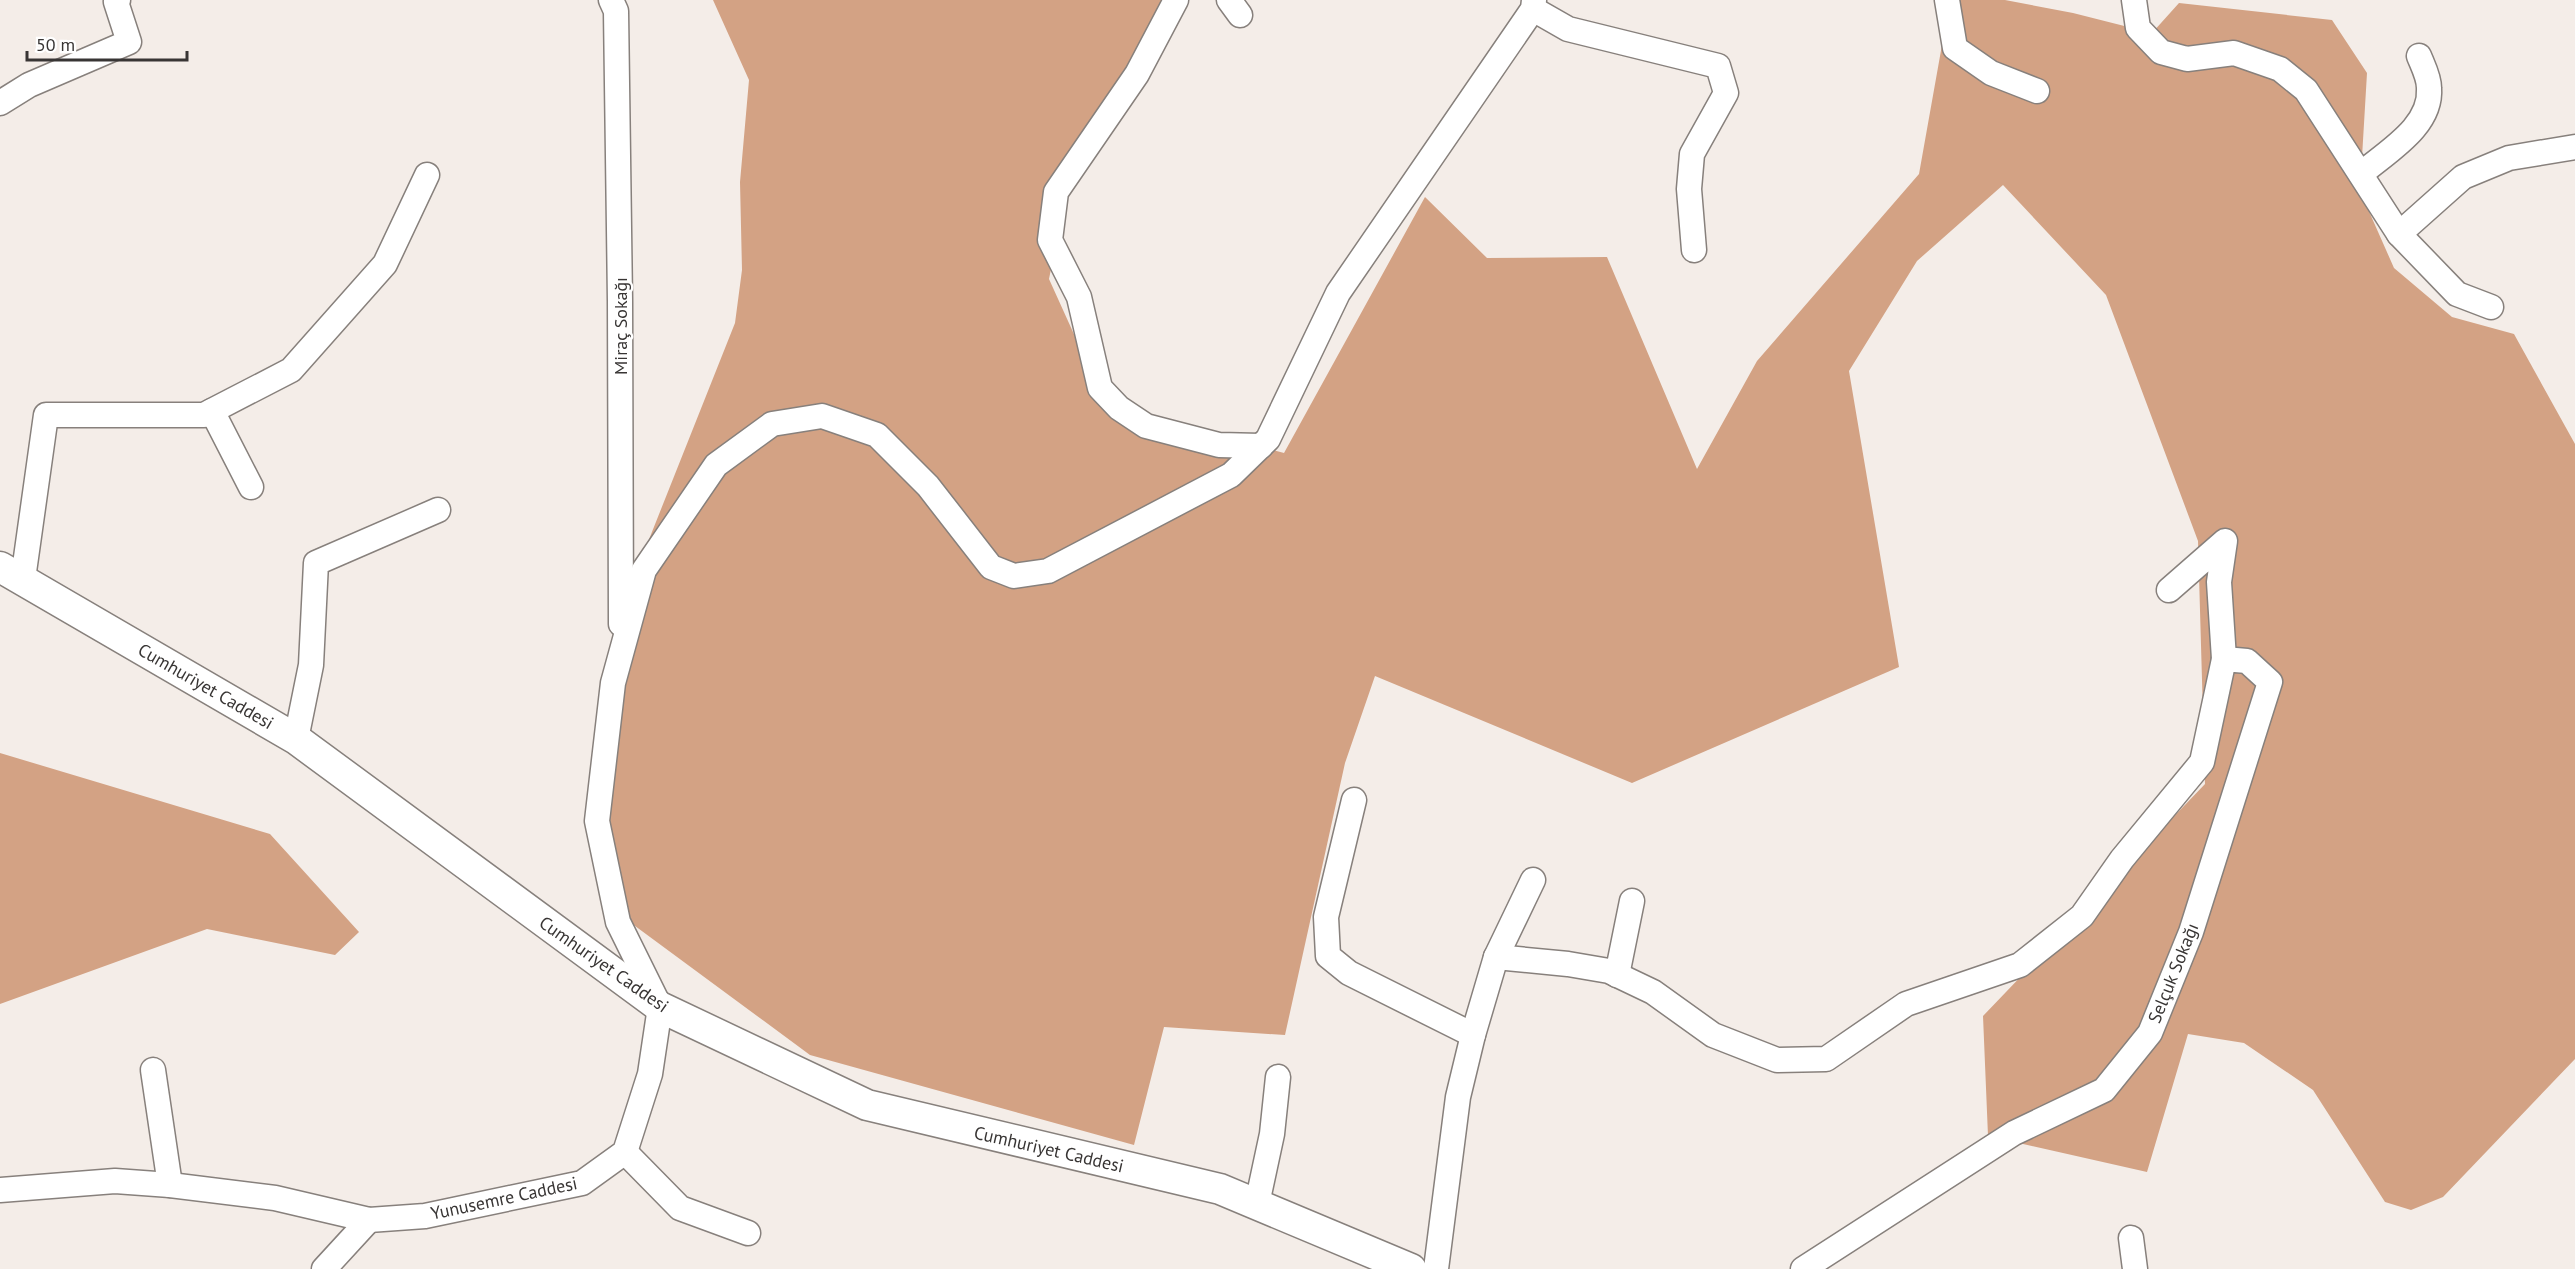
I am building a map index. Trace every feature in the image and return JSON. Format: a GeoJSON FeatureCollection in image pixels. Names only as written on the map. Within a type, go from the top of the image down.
{"type":"FeatureCollection","features":[{"type":"Feature","properties":{"kind":"main road","name":"Cumhuriyet Caddesi"},"geometry":{"type":"LineString","coordinates":[[11,573],[296,739],[660,1007],[867,1105],[1220,1189],[1411,1269]]}},
{"type":"Feature","properties":{"kind":"street"},"geometry":{"type":"LineString","coordinates":[[0,103],[28,86],[129,42],[116,2],[118,0]]}},
{"type":"Feature","properties":{"kind":"street","name":"Miraç Sokağı"},"geometry":{"type":"LineString","coordinates":[[611,0],[616,10],[621,654]]}},
{"type":"Feature","properties":{"kind":"street"},"geometry":{"type":"LineString","coordinates":[[1176,0],[1137,74],[1056,192],[1050,240],[1079,297],[1100,388],[1119,408],[1146,426],[1219,445],[1261,446]]}},
{"type":"Feature","properties":{"kind":"street"},"geometry":{"type":"LineString","coordinates":[[1947,0],[1955,48],[1991,73],[2037,91]]}},
{"type":"Feature","properties":{"kind":"street"},"geometry":{"type":"LineString","coordinates":[[2134,0],[2138,28],[2161,52],[2187,58],[2234,53],[2280,69],[2306,90],[2399,234],[2457,294],[2492,307]]}},
{"type":"Feature","properties":{"kind":"street"},"geometry":{"type":"LineString","coordinates":[[748,1233],[680,1208],[625,1152],[650,1074],[660,1007],[618,922],[597,821],[613,683],[644,570],[716,465],[772,424],[822,416],[877,435],[928,486],[991,567],[1014,576],[1048,571],[1231,475],[1268,439],[1338,293],[1534,4],[1568,29],[1718,66],[1726,93],[1692,154],[1689,189],[1694,250]]}},
{"type":"Feature","properties":{"kind":"street"},"geometry":{"type":"LineString","coordinates":[[2361,174],[2412,130],[2424,115],[2429,88],[2419,56]]}},
{"type":"Feature","properties":{"kind":"street"},"geometry":{"type":"LineString","coordinates":[[2399,234],[2463,177],[2509,158],[2575,147]]}},
{"type":"Feature","properties":{"kind":"street"},"geometry":{"type":"LineString","coordinates":[[11,573],[46,415],[204,415],[291,370],[385,264],[426,175]]}},
{"type":"Feature","properties":{"kind":"street"},"geometry":{"type":"LineString","coordinates":[[212,411],[251,487]]}},
{"type":"Feature","properties":{"kind":"street"},"geometry":{"type":"LineString","coordinates":[[296,739],[311,665],[316,563],[438,510]]}},
{"type":"Feature","properties":{"kind":"street"},"geometry":{"type":"LineString","coordinates":[[1496,957],[1568,964],[1609,971],[1653,992],[1713,1035],[1777,1060],[1826,1059],[1906,1004],[2020,965],[2082,916],[2122,859],[2202,762],[2224,658],[2219,582],[2225,541],[2169,590]]}},
{"type":"Feature","properties":{"kind":"street","name":"Selçuk Sokağı"},"geometry":{"type":"LineString","coordinates":[[1803,1269],[2014,1133],[2104,1090],[2150,1033],[2191,932],[2270,682],[2247,661],[2224,658]]}},
{"type":"Feature","properties":{"kind":"street"},"geometry":{"type":"LineString","coordinates":[[1354,800],[1326,917],[1328,956],[1349,973],[1473,1035]]}},
{"type":"Feature","properties":{"kind":"street"},"geometry":{"type":"LineString","coordinates":[[1436,1269],[1458,1097],[1473,1035],[1496,957],[1533,880]]}},
{"type":"Feature","properties":{"kind":"street"},"geometry":{"type":"LineString","coordinates":[[1617,975],[1632,902]]}},
{"type":"Feature","properties":{"kind":"street"},"geometry":{"type":"LineString","coordinates":[[153,1070],[170,1185]]}},
{"type":"Feature","properties":{"kind":"street"},"geometry":{"type":"LineString","coordinates":[[1257,1204],[1272,1134],[1278,1077]]}},
{"type":"Feature","properties":{"kind":"street","name":"Yunusemre Caddesi"},"geometry":{"type":"LineString","coordinates":[[0,1190],[114,1180],[275,1198],[369,1220],[425,1216],[582,1183],[625,1152]]}},
{"type":"Feature","properties":{"kind":"street"},"geometry":{"type":"LineString","coordinates":[[324,1269],[369,1220]]}},
{"type":"Feature","properties":{"kind":"street"},"geometry":{"type":"LineString","coordinates":[[2131,1238],[2135,1269]]}},
{"type":"Feature","properties":{"kind":"shaded area"},"geometry":{"type":"Polygon","coordinates":[[[713,0],[1170,0],[1067,190],[1049,279],[1106,405],[1284,453],[1425,197],[1487,258],[1607,257],[1697,469],[1757,361],[1919,174],[1950,0],[2005,0],[2073,13],[2152,33],[2179,3],[2332,20],[2367,73],[2360,191],[2394,268],[2452,317],[2514,334],[2575,444],[2575,1059],[2443,1197],[2411,1210],[2385,1202],[2313,1090],[2244,1043],[2188,1034],[2147,1172],[1988,1136],[1983,1016],[2205,784],[2198,541],[2106,295],[2003,185],[1917,261],[1849,371],[1899,667],[1632,783],[1375,676],[1345,763],[1285,1035],[1164,1027],[1134,1145],[810,1055],[631,923],[601,790],[646,547],[735,323],[742,270],[740,182],[749,80],[713,0]]]}},
{"type":"Feature","properties":{"kind":"shaded area"},"geometry":{"type":"Polygon","coordinates":[[[0,753],[270,834],[359,932],[335,955],[207,929],[0,1004],[0,753]]]}}]}
